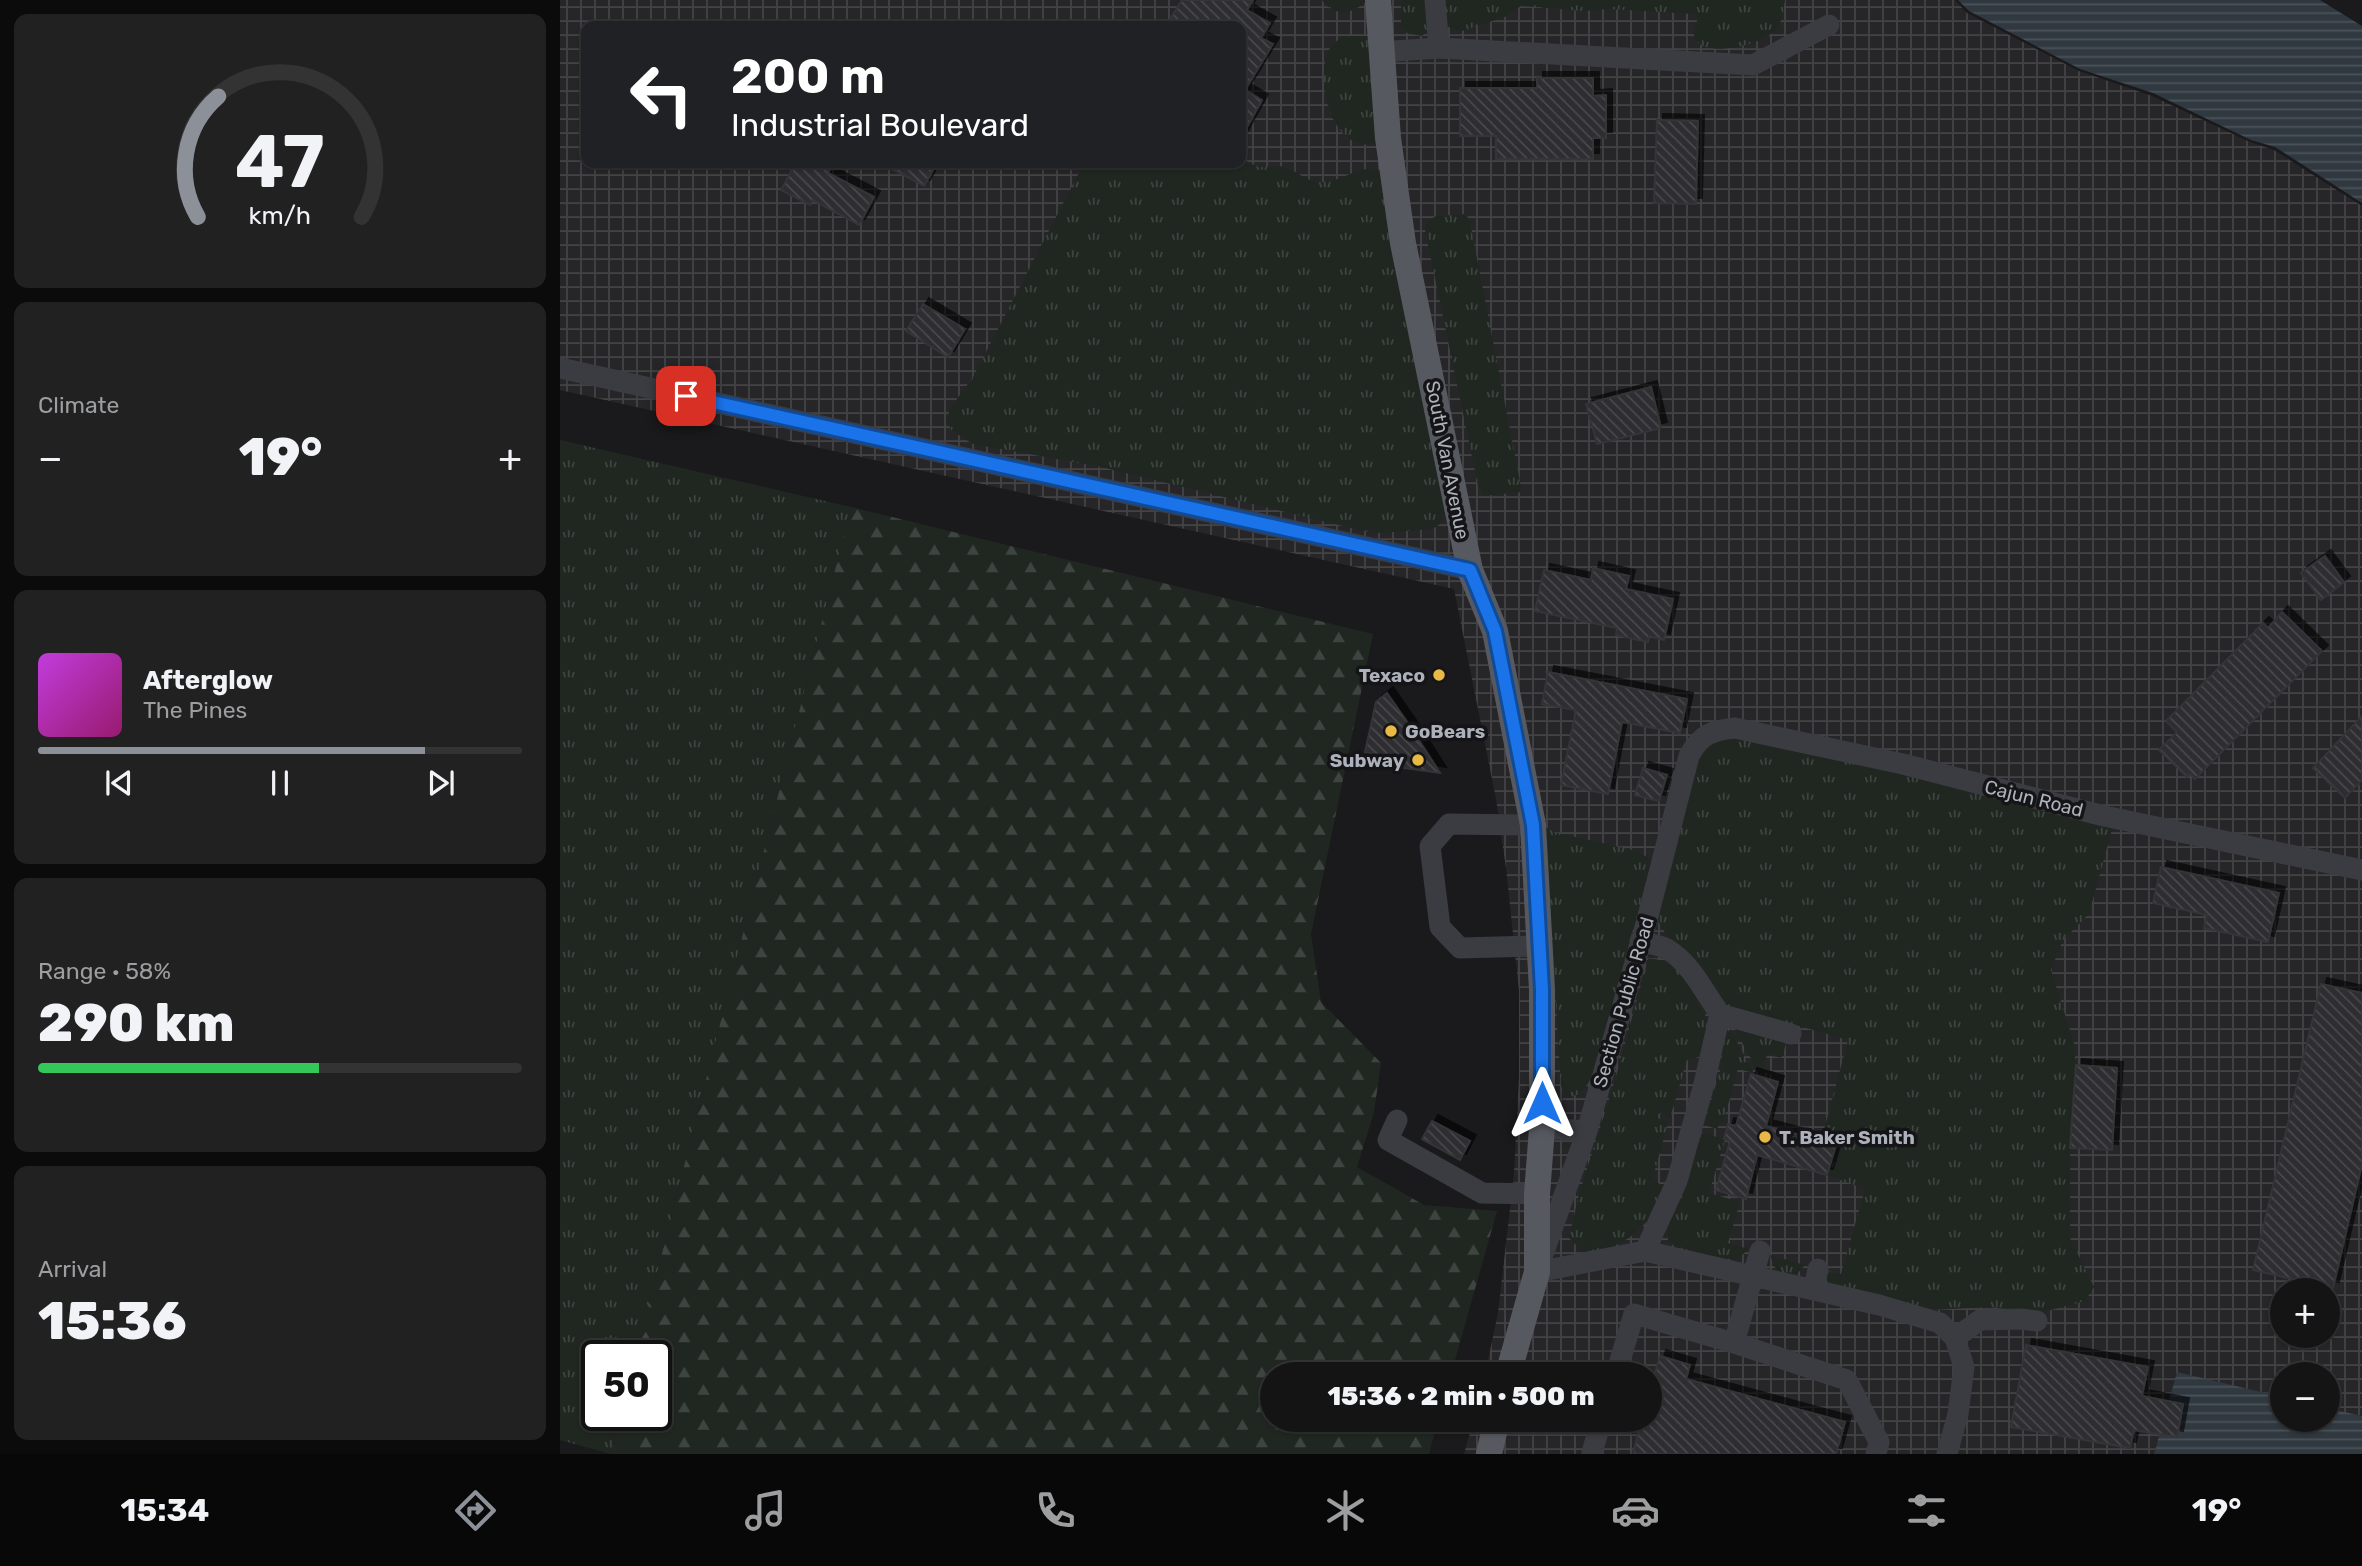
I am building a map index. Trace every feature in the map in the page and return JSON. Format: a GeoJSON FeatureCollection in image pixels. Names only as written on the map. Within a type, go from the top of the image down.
{"type":"FeatureCollection","features":[{"type":"Feature","properties":{"kind":"main road","name":"South Van Avenue"},"geometry":{"type":"LineString","coordinates":[[1378,0],[1388,138],[1403,243],[1470,570],[1495,631],[1533,825],[1540,946],[1542,1128],[1537,1194],[1537,1272],[1511,1362]]}},
{"type":"Feature","properties":{"kind":"main road"},"geometry":{"type":"LineString","coordinates":[[1489,1454],[1494,1432]]}},
{"type":"Feature","properties":{"kind":"street"},"geometry":{"type":"LineString","coordinates":[[1435,0],[1438,48]]}},
{"type":"Feature","properties":{"kind":"street"},"geometry":{"type":"LineString","coordinates":[[1380,52],[1438,48],[1753,65],[1829,25]]}},
{"type":"Feature","properties":{"kind":"street"},"geometry":{"type":"LineString","coordinates":[[560,368],[1470,570]]}},
{"type":"Feature","properties":{"kind":"street","name":"Cajun Road"},"geometry":{"type":"LineString","coordinates":[[1707,733],[1735,728],[1903,764],[2105,816],[2362,870]]}},
{"type":"Feature","properties":{"kind":"street","name":"Section Public Road"},"geometry":{"type":"LineString","coordinates":[[1537,1272],[1587,1131],[1689,756],[1698,740],[1707,733]]}},
{"type":"Feature","properties":{"kind":"street"},"geometry":{"type":"LineString","coordinates":[[1533,825],[1449,824],[1430,846],[1440,927],[1460,948],[1540,946]]}},
{"type":"Feature","properties":{"kind":"street"},"geometry":{"type":"LineString","coordinates":[[1640,941],[1667,950],[1685,965],[1720,1014],[1791,1034]]}},
{"type":"Feature","properties":{"kind":"street"},"geometry":{"type":"LineString","coordinates":[[1645,1251],[1677,1181],[1720,1014]]}},
{"type":"Feature","properties":{"kind":"street"},"geometry":{"type":"LineString","coordinates":[[1397,1120],[1388,1140],[1482,1193],[1537,1194]]}},
{"type":"Feature","properties":{"kind":"street"},"geometry":{"type":"LineString","coordinates":[[1542,1128],[1587,1131]]}},
{"type":"Feature","properties":{"kind":"street"},"geometry":{"type":"LineString","coordinates":[[1537,1272],[1645,1251],[1879,1305],[1940,1323],[1955,1338],[1964,1367],[1958,1414],[1947,1454]]}},
{"type":"Feature","properties":{"kind":"street"},"geometry":{"type":"LineString","coordinates":[[1734,1343],[1760,1251]]}},
{"type":"Feature","properties":{"kind":"street"},"geometry":{"type":"LineString","coordinates":[[1814,1290],[1818,1269]]}},
{"type":"Feature","properties":{"kind":"street"},"geometry":{"type":"LineString","coordinates":[[1620,1362],[1634,1314],[1847,1380],[1879,1442],[1876,1454]]}},
{"type":"Feature","properties":{"kind":"street"},"geometry":{"type":"LineString","coordinates":[[1955,1338],[1980,1321],[2021,1318],[2037,1321]]}},
{"type":"Feature","properties":{"kind":"street"},"geometry":{"type":"LineString","coordinates":[[1592,1452],[1598,1432]]}},
{"type":"Feature","properties":{"kind":"shaded area"},"geometry":{"type":"Polygon","coordinates":[[[560,0],[1955,0],[1967,13],[2079,71],[2152,96],[2250,142],[2274,150],[2362,206],[2362,1416],[2340,1411],[2340,1362],[2270,1362],[2270,1394],[2177,1373],[2154,1454],[1464,1454],[1470,1432],[1662,1432],[1662,1362],[1488,1362],[1498,1313],[1514,1174],[1519,1078],[1519,991],[1496,799],[1454,589],[560,390],[560,0]]]}},
{"type":"Feature","properties":{"kind":"shaded area"},"geometry":{"type":"Polygon","coordinates":[[[1958,0],[2320,0],[2362,26],[2362,203],[2275,147],[2251,140],[2153,93],[2080,69],[1969,11],[1958,0]]]}},
{"type":"Feature","properties":{"kind":"shaded area"},"geometry":{"type":"Polygon","coordinates":[[[2177,1372],[2270,1394],[2270,1432],[2340,1432],[2340,1411],[2362,1416],[2362,1454],[2154,1454],[2177,1372]]]}},
{"type":"Feature","properties":{"kind":"green space"},"geometry":{"type":"Polygon","coordinates":[[[1322,0],[1368,0],[1350,11],[1338,12],[1322,0]]]}},
{"type":"Feature","properties":{"kind":"green space"},"geometry":{"type":"Polygon","coordinates":[[[1401,0],[1430,0],[1429,24],[1422,36],[1407,33],[1401,25],[1401,0]]]}},
{"type":"Feature","properties":{"kind":"green space"},"geometry":{"type":"Polygon","coordinates":[[[1440,0],[1785,0],[1780,24],[1775,31],[1758,41],[1718,49],[1698,42],[1694,32],[1698,19],[1694,14],[1610,9],[1583,11],[1521,6],[1505,17],[1462,31],[1446,25],[1440,0]]]}},
{"type":"Feature","properties":{"kind":"green space"},"geometry":{"type":"Polygon","coordinates":[[[1343,36],[1366,36],[1372,39],[1376,144],[1361,144],[1348,138],[1338,127],[1326,98],[1324,81],[1329,50],[1343,36]]]}},
{"type":"Feature","properties":{"kind":"green space"},"geometry":{"type":"Polygon","coordinates":[[[1246,161],[1260,167],[1284,167],[1317,182],[1376,169],[1385,172],[1445,513],[1440,524],[1433,529],[1379,533],[1101,467],[973,444],[952,431],[946,420],[951,407],[973,377],[1081,168],[1246,168],[1246,161]]]}},
{"type":"Feature","properties":{"kind":"green space"},"geometry":{"type":"Polygon","coordinates":[[[1466,214],[1470,222],[1522,492],[1484,496],[1478,486],[1425,230],[1426,222],[1436,216],[1466,214]]]}},
{"type":"Feature","properties":{"kind":"green space"},"geometry":{"type":"Polygon","coordinates":[[[560,440],[851,507],[640,1340],[581,1340],[581,1431],[616,1431],[611,1454],[560,1440],[560,440]]]}},
{"type":"Feature","properties":{"kind":"green space"},"geometry":{"type":"Polygon","coordinates":[[[851,507],[1373,634],[1311,934],[1321,1002],[1381,1063],[1374,1112],[1357,1167],[1424,1205],[1497,1211],[1454,1362],[1260,1362],[1260,1432],[1435,1432],[1429,1454],[611,1454],[616,1431],[672,1431],[672,1340],[640,1340],[851,507]]]}},
{"type":"Feature","properties":{"kind":"green space"},"geometry":{"type":"Polygon","coordinates":[[[1730,734],[2114,822],[2089,914],[2063,940],[2051,970],[2074,1043],[2076,1065],[2070,1148],[2070,1238],[2094,1287],[2085,1301],[2040,1313],[1990,1307],[1933,1310],[1830,1285],[1825,1278],[1829,1271],[1841,1274],[1865,1189],[1827,1175],[1835,1145],[1821,1141],[1848,1040],[1722,1002],[1665,933],[1655,916],[1700,756],[1704,748],[1730,734]]]}},
{"type":"Feature","properties":{"kind":"green space"},"geometry":{"type":"Polygon","coordinates":[[[1545,827],[1554,832],[1637,851],[1652,860],[1595,1068],[1582,1092],[1567,1097],[1561,1086],[1545,827]]]}},
{"type":"Feature","properties":{"kind":"green space"},"geometry":{"type":"Polygon","coordinates":[[[1648,959],[1669,964],[1679,971],[1694,990],[1705,1012],[1707,1023],[1705,1056],[1687,1060],[1670,1118],[1660,1113],[1657,1116],[1659,1119],[1669,1120],[1653,1177],[1666,1191],[1652,1215],[1622,1242],[1597,1250],[1582,1251],[1569,1238],[1579,1194],[1613,1087],[1648,959]]]}},
{"type":"Feature","properties":{"kind":"green space"},"geometry":{"type":"Polygon","coordinates":[[[1734,1027],[1787,1040],[1782,1058],[1767,1055],[1763,1069],[1776,1072],[1774,1079],[1759,1075],[1734,1027]]]}},
{"type":"Feature","properties":{"kind":"green space"},"geometry":{"type":"Polygon","coordinates":[[[1730,1029],[1754,1073],[1738,1069],[1723,1123],[1720,1122],[1717,1129],[1704,1125],[1721,1067],[1724,1037],[1730,1029]]]}},
{"type":"Feature","properties":{"kind":"green space"},"geometry":{"type":"Polygon","coordinates":[[[1702,1132],[1725,1140],[1709,1193],[1740,1202],[1728,1243],[1749,1249],[1736,1260],[1679,1251],[1668,1240],[1668,1223],[1681,1201],[1702,1132]]]}},
{"type":"Feature","properties":{"kind":"green space"},"geometry":{"type":"Polygon","coordinates":[[[1770,1255],[1805,1265],[1797,1274],[1779,1272],[1770,1255]]]}},
{"type":"Feature","properties":{"kind":"building"},"geometry":{"type":"Polygon","coordinates":[[[1182,0],[1253,0],[1247,10],[1270,23],[1261,38],[1273,44],[1246,88],[1246,21],[1176,21],[1171,18],[1182,0]]]}},
{"type":"Feature","properties":{"kind":"building"},"geometry":{"type":"Polygon","coordinates":[[[1537,78],[1593,78],[1593,96],[1606,95],[1606,138],[1593,138],[1593,159],[1496,159],[1496,136],[1460,136],[1460,88],[1537,88],[1537,78]]]}},
{"type":"Feature","properties":{"kind":"building"},"geometry":{"type":"Polygon","coordinates":[[[1246,91],[1262,100],[1246,129],[1246,91]]]}},
{"type":"Feature","properties":{"kind":"building"},"geometry":{"type":"Polygon","coordinates":[[[1657,120],[1698,121],[1696,204],[1654,203],[1657,120]]]}},
{"type":"Feature","properties":{"kind":"building"},"geometry":{"type":"Polygon","coordinates":[[[793,168],[830,168],[828,173],[874,197],[859,225],[813,200],[810,205],[781,190],[793,168]]]}},
{"type":"Feature","properties":{"kind":"building"},"geometry":{"type":"Polygon","coordinates":[[[890,168],[934,168],[924,186],[890,168]]]}},
{"type":"Feature","properties":{"kind":"building"},"geometry":{"type":"Polygon","coordinates":[[[923,304],[965,329],[948,357],[906,331],[923,304]]]}},
{"type":"Feature","properties":{"kind":"building"},"geometry":{"type":"Polygon","coordinates":[[[1651,387],[1661,428],[1597,444],[1586,404],[1651,387]]]}},
{"type":"Feature","properties":{"kind":"building"},"geometry":{"type":"Polygon","coordinates":[[[2325,556],[2344,582],[2321,600],[2301,573],[2325,556]]]}},
{"type":"Feature","properties":{"kind":"building"},"geometry":{"type":"Polygon","coordinates":[[[1593,568],[1629,576],[1626,589],[1673,599],[1664,640],[1649,636],[1648,642],[1616,635],[1617,628],[1535,611],[1544,570],[1591,580],[1593,568]]]}},
{"type":"Feature","properties":{"kind":"building"},"geometry":{"type":"Polygon","coordinates":[[[2282,612],[2322,651],[2195,779],[2190,774],[2187,777],[2159,750],[2177,732],[2166,721],[2263,623],[2268,628],[2282,612]]]}},
{"type":"Feature","properties":{"kind":"building"},"geometry":{"type":"Polygon","coordinates":[[[1548,672],[1687,699],[1680,733],[1622,722],[1608,794],[1561,785],[1576,710],[1542,704],[1548,672]]]}},
{"type":"Feature","properties":{"kind":"building","name":"GoBears"},"geometry":{"type":"Polygon","coordinates":[[[1387,693],[1440,773],[1404,768],[1405,760],[1365,752],[1376,702],[1387,693]]]}},
{"type":"Feature","properties":{"kind":"building"},"geometry":{"type":"Polygon","coordinates":[[[2362,716],[2362,780],[2345,798],[2313,768],[2362,716]]]}},
{"type":"Feature","properties":{"kind":"building"},"geometry":{"type":"Polygon","coordinates":[[[1643,768],[1667,775],[1659,801],[1635,795],[1643,768]]]}},
{"type":"Feature","properties":{"kind":"building"},"geometry":{"type":"Polygon","coordinates":[[[2161,867],[2279,893],[2268,942],[2204,928],[2207,915],[2153,903],[2161,867]]]}},
{"type":"Feature","properties":{"kind":"building"},"geometry":{"type":"Polygon","coordinates":[[[2321,984],[2362,993],[2362,1164],[2335,1278],[2289,1278],[2253,1270],[2321,984]]]}},
{"type":"Feature","properties":{"kind":"building"},"geometry":{"type":"Polygon","coordinates":[[[2076,1065],[2117,1068],[2112,1150],[2070,1148],[2076,1065]]]}},
{"type":"Feature","properties":{"kind":"building","name":"T. Baker Smith"},"geometry":{"type":"Polygon","coordinates":[[[1751,1074],[1778,1082],[1766,1126],[1836,1145],[1827,1175],[1757,1155],[1746,1199],[1716,1190],[1730,1141],[1724,1139],[1728,1124],[1736,1126],[1751,1074]]]}},
{"type":"Feature","properties":{"kind":"building"},"geometry":{"type":"Polygon","coordinates":[[[1432,1121],[1470,1141],[1460,1160],[1422,1139],[1432,1121]]]}},
{"type":"Feature","properties":{"kind":"building"},"geometry":{"type":"Polygon","coordinates":[[[2026,1345],[2148,1367],[2142,1396],[2183,1404],[2177,1437],[2134,1430],[2130,1448],[2011,1427],[2026,1345]]]}},
{"type":"Feature","properties":{"kind":"building"},"geometry":{"type":"Polygon","coordinates":[[[1660,1356],[1690,1365],[1686,1379],[1845,1422],[1836,1454],[1633,1454],[1639,1432],[1662,1432],[1662,1362],[1658,1362],[1660,1356]]]}},
{"type":"Feature","properties":{"kind":"place","name":"Texaco"},"geometry":{"type":"Point","coordinates":[1439,675]}},
{"type":"Feature","properties":{"kind":"place","name":"GoBears"},"geometry":{"type":"Point","coordinates":[1391,731]}},
{"type":"Feature","properties":{"kind":"place","name":"Subway"},"geometry":{"type":"Point","coordinates":[1418,760]}},
{"type":"Feature","properties":{"kind":"place","name":"T. Baker Smith"},"geometry":{"type":"Point","coordinates":[1765,1137]}},
{"type":"Feature","properties":{"kind":"route"},"geometry":{"type":"LineString","coordinates":[[686,396],[1470,570],[1495,631],[1533,825],[1542,990],[1542,1103]]}}]}
